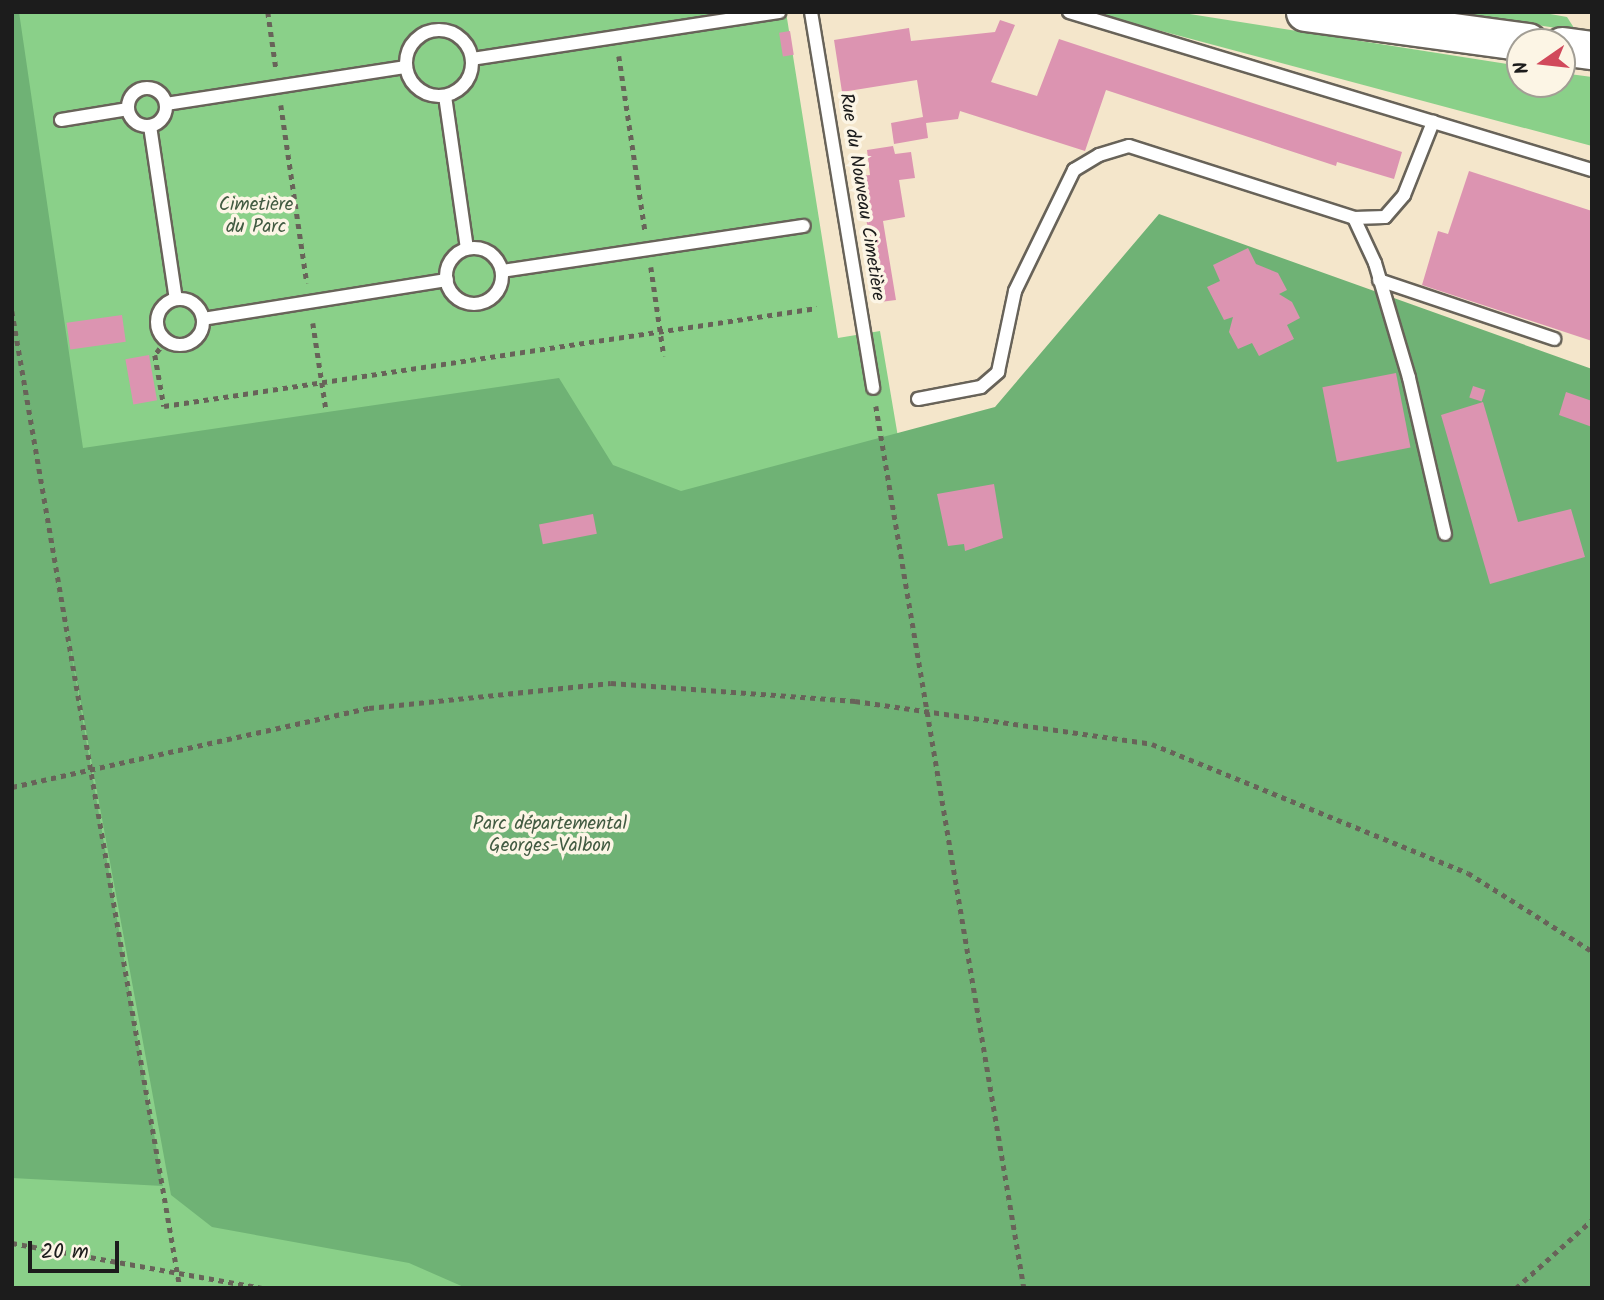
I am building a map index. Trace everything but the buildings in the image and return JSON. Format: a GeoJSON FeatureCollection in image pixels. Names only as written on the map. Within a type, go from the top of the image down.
{"type":"FeatureCollection","features":[{"type":"Feature","properties":{"kind":"main road"},"geometry":{"type":"LineString","coordinates":[[1305,12],[1506,39]]}},
{"type":"Feature","properties":{"kind":"lane"},"geometry":{"type":"LineString","coordinates":[[472,59],[779,12]]}},
{"type":"Feature","properties":{"kind":"lane","name":"Rue du Nouveau Cimetière"},"geometry":{"type":"LineString","coordinates":[[811,12],[873,388]]}},
{"type":"Feature","properties":{"kind":"lane"},"geometry":{"type":"LineString","coordinates":[[1069,12],[1592,170]]}},
{"type":"Feature","properties":{"kind":"lane"},"geometry":{"type":"LineString","coordinates":[[440,30],[461,39],[472,59],[469,79],[445,96],[415,87],[406,67],[419,37],[440,30]]}},
{"type":"Feature","properties":{"kind":"lane"},"geometry":{"type":"LineString","coordinates":[[166,104],[406,67]]}},
{"type":"Feature","properties":{"kind":"lane"},"geometry":{"type":"LineString","coordinates":[[61,120],[128,109],[142,89],[160,93],[166,104],[163,118],[150,126],[136,122],[128,109]]}},
{"type":"Feature","properties":{"kind":"lane"},"geometry":{"type":"LineString","coordinates":[[445,96],[467,248]]}},
{"type":"Feature","properties":{"kind":"lane"},"geometry":{"type":"LineString","coordinates":[[918,399],[981,387],[998,372],[1015,291],[1074,170],[1099,155],[1129,146],[1354,218],[1385,217],[1404,195],[1433,122]]}},
{"type":"Feature","properties":{"kind":"lane"},"geometry":{"type":"LineString","coordinates":[[150,126],[176,299]]}},
{"type":"Feature","properties":{"kind":"lane"},"geometry":{"type":"LineString","coordinates":[[1354,218],[1379,280],[1409,378],[1445,534]]}},
{"type":"Feature","properties":{"kind":"lane"},"geometry":{"type":"LineString","coordinates":[[502,271],[804,226]]}},
{"type":"Feature","properties":{"kind":"lane"},"geometry":{"type":"LineString","coordinates":[[467,248],[494,255],[502,271],[498,290],[484,302],[464,302],[447,280],[449,264],[467,248]]}},
{"type":"Feature","properties":{"kind":"lane"},"geometry":{"type":"LineString","coordinates":[[203,318],[447,280]]}},
{"type":"Feature","properties":{"kind":"lane"},"geometry":{"type":"LineString","coordinates":[[1379,280],[1554,339]]}},
{"type":"Feature","properties":{"kind":"lane"},"geometry":{"type":"LineString","coordinates":[[176,299],[190,302],[203,318],[200,334],[188,344],[166,341],[158,328],[159,313],[176,299]]}},
{"type":"Feature","properties":{"kind":"path"},"geometry":{"type":"LineString","coordinates":[[268,12],[327,409]]}},
{"type":"Feature","properties":{"kind":"path"},"geometry":{"type":"LineString","coordinates":[[616,36],[664,356]]}},
{"type":"Feature","properties":{"kind":"path"},"geometry":{"type":"LineString","coordinates":[[166,341],[155,355],[164,406],[817,308]]}},
{"type":"Feature","properties":{"kind":"path"},"geometry":{"type":"LineString","coordinates":[[12,312],[180,1288]]}},
{"type":"Feature","properties":{"kind":"path"},"geometry":{"type":"LineString","coordinates":[[873,388],[1024,1288]]}},
{"type":"Feature","properties":{"kind":"path"},"geometry":{"type":"LineString","coordinates":[[12,787],[92,774],[369,708],[611,682],[927,711],[1152,744],[1468,873],[1592,950]]}},
{"type":"Feature","properties":{"kind":"path"},"geometry":{"type":"LineString","coordinates":[[1516,1288],[1592,1220]]}},
{"type":"Feature","properties":{"kind":"path"},"geometry":{"type":"LineString","coordinates":[[12,1243],[262,1288]]}},
{"type":"Feature","properties":{"kind":"green space","name":"Parc départemental Georges-Valbon"},"geometry":{"type":"Polygon","coordinates":[[[12,12],[786,12],[838,338],[880,331],[922,578],[1592,1288],[12,1288],[12,12]]]}},
{"type":"Feature","properties":{"kind":"green space","name":"Parc départemental Georges-Valbon"},"geometry":{"type":"Polygon","coordinates":[[[12,12],[19,12],[83,448],[559,378],[613,465],[681,491],[995,407],[1159,214],[1592,369],[1592,1288],[466,1288],[409,1263],[212,1227],[171,1195],[64,611],[163,1186],[12,1178],[12,12]]]}},
{"type":"Feature","properties":{"kind":"green space"},"geometry":{"type":"Polygon","coordinates":[[[1090,12],[1177,12],[1506,64],[1506,98],[1576,98],[1576,75],[1592,77],[1592,146],[1090,12]]]}},
{"type":"Feature","properties":{"kind":"green space"},"geometry":{"type":"Polygon","coordinates":[[[1454,12],[1539,12],[1567,17],[1574,28],[1557,28],[1454,12]]]}},
{"type":"Feature","properties":{"kind":"park label","name":"Cimetière du Parc"},"geometry":{"type":"Point","coordinates":[256,217]}}]}
